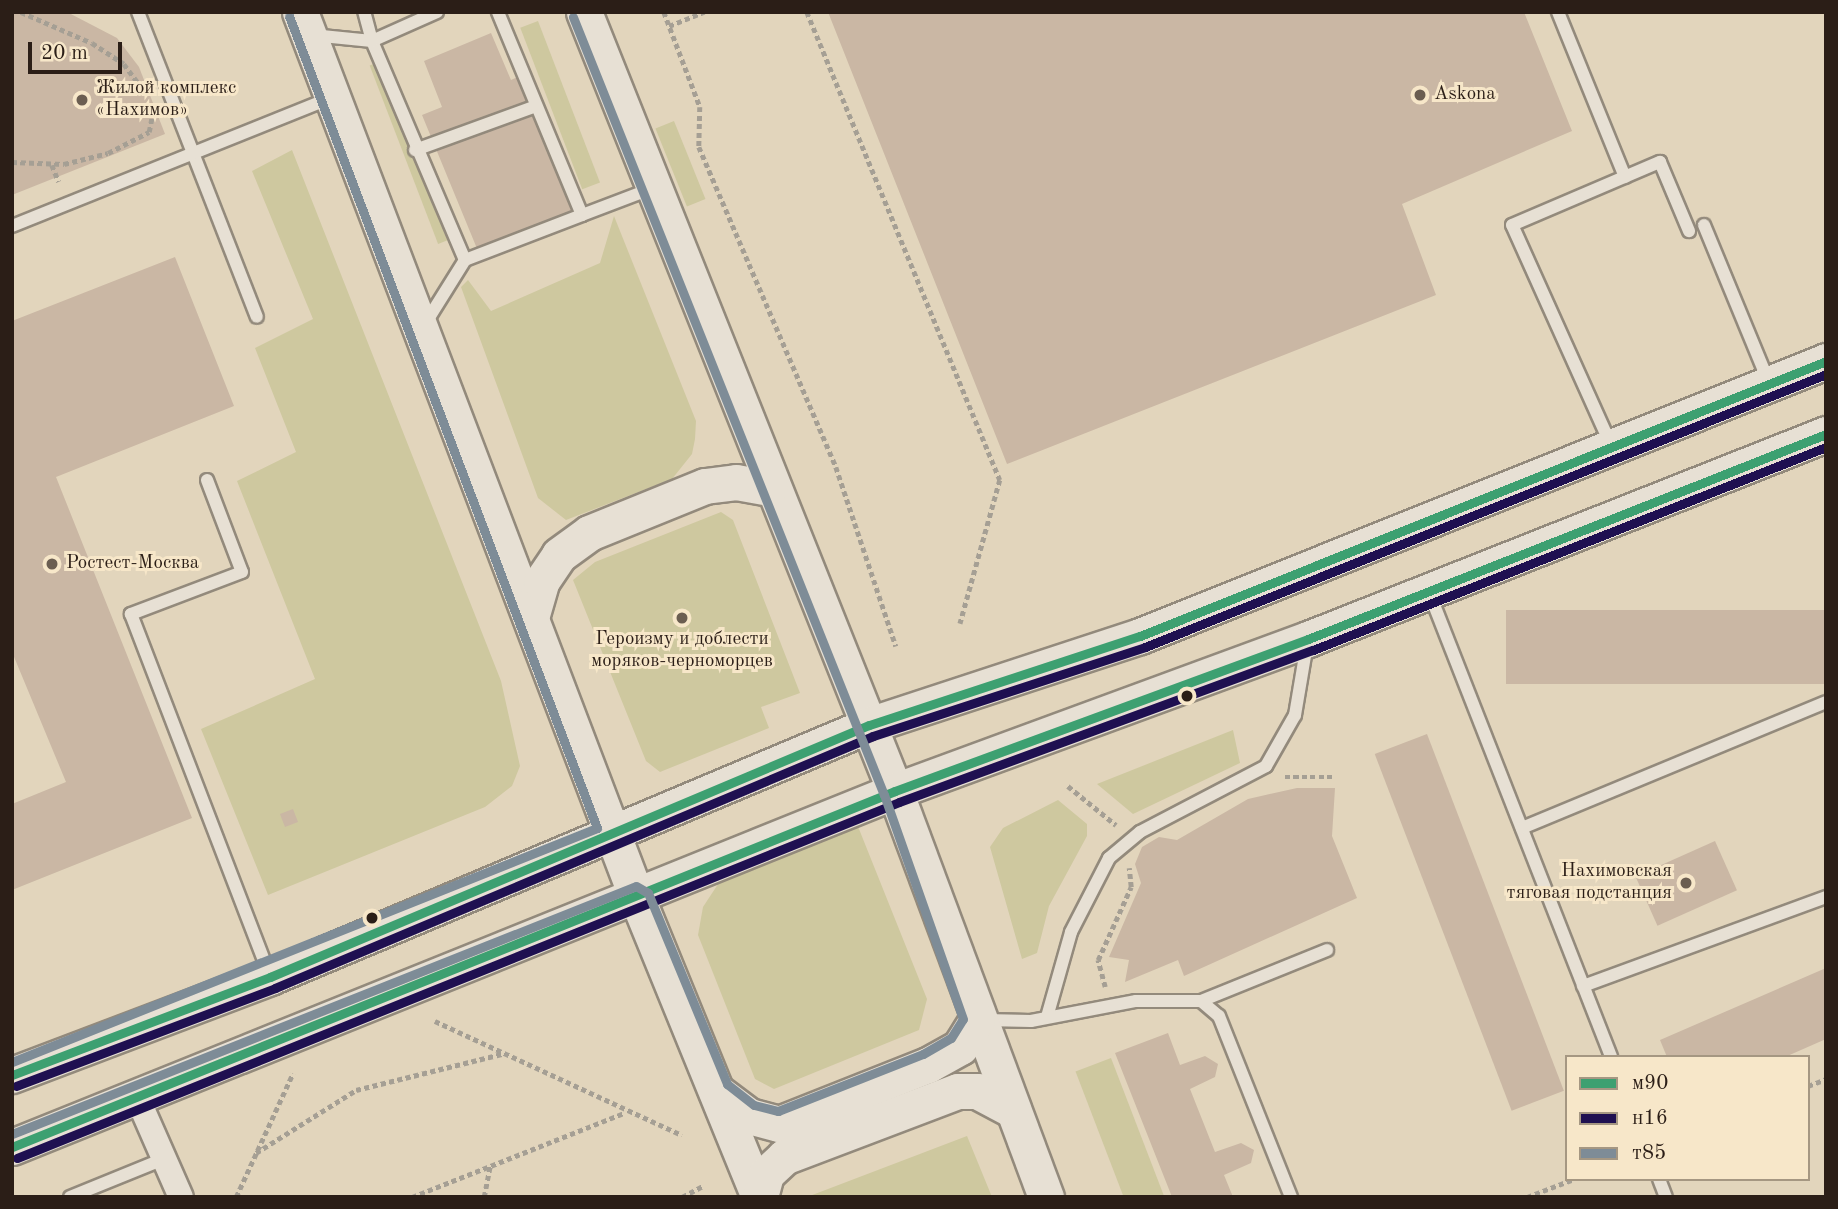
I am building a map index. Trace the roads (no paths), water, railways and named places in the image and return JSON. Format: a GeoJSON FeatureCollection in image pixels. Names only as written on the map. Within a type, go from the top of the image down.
{"type":"FeatureCollection","features":[{"type":"Feature","properties":{"kind":"main road"},"geometry":{"type":"LineString","coordinates":[[584,12],[769,488],[895,791],[977,1020],[1046,1197]]}},
{"type":"Feature","properties":{"kind":"main road"},"geometry":{"type":"LineString","coordinates":[[304,23],[423,328],[637,898],[759,1197]]}},
{"type":"Feature","properties":{"kind":"main road"},"geometry":{"type":"LineString","coordinates":[[12,1075],[271,977],[869,725],[1140,636],[1826,361]]}},
{"type":"Feature","properties":{"kind":"main road"},"geometry":{"type":"LineString","coordinates":[[12,1147],[637,898],[895,791],[1308,639],[1826,434]]}},
{"type":"Feature","properties":{"kind":"main road"},"geometry":{"type":"LineString","coordinates":[[531,618],[541,582],[559,555],[589,533],[705,486],[736,482],[769,488]]}},
{"type":"Feature","properties":{"kind":"main road"},"geometry":{"type":"LineString","coordinates":[[717,1092],[749,1116],[779,1124],[928,1065],[960,1047],[977,1020]]}},
{"type":"Feature","properties":{"kind":"main road"},"geometry":{"type":"LineString","coordinates":[[759,1197],[766,1174],[784,1157],[958,1091],[977,1091],[1012,1110]]}},
{"type":"Feature","properties":{"kind":"street"},"geometry":{"type":"LineString","coordinates":[[137,1097],[181,1197]]}},
{"type":"Feature","properties":{"kind":"lane"},"geometry":{"type":"LineString","coordinates":[[138,12],[257,317]]}},
{"type":"Feature","properties":{"kind":"lane"},"geometry":{"type":"LineString","coordinates":[[364,12],[372,41],[415,150],[465,260]]}},
{"type":"Feature","properties":{"kind":"lane"},"geometry":{"type":"LineString","coordinates":[[304,23],[372,41],[437,12]]}},
{"type":"Feature","properties":{"kind":"lane"},"geometry":{"type":"LineString","coordinates":[[1558,12],[1625,177]]}},
{"type":"Feature","properties":{"kind":"lane"},"geometry":{"type":"LineString","coordinates":[[502,14],[534,107],[582,215]]}},
{"type":"Feature","properties":{"kind":"lane"},"geometry":{"type":"LineString","coordinates":[[12,226],[332,97]]}},
{"type":"Feature","properties":{"kind":"lane"},"geometry":{"type":"LineString","coordinates":[[415,150],[534,107]]}},
{"type":"Feature","properties":{"kind":"lane"},"geometry":{"type":"LineString","coordinates":[[1612,447],[1513,225],[1660,162],[1689,230]]}},
{"type":"Feature","properties":{"kind":"lane"},"geometry":{"type":"LineString","coordinates":[[423,328],[465,260],[653,188]]}},
{"type":"Feature","properties":{"kind":"lane"},"geometry":{"type":"LineString","coordinates":[[1704,225],[1769,384]]}},
{"type":"Feature","properties":{"kind":"lane"},"geometry":{"type":"LineString","coordinates":[[207,480],[242,572],[131,614],[271,977]]}},
{"type":"Feature","properties":{"kind":"lane"},"geometry":{"type":"LineString","coordinates":[[1429,592],[1610,1055]]}},
{"type":"Feature","properties":{"kind":"lane"},"geometry":{"type":"LineString","coordinates":[[1048,1017],[1071,932],[1110,858],[1140,831],[1266,766],[1295,715],[1308,639]]}},
{"type":"Feature","properties":{"kind":"lane"},"geometry":{"type":"LineString","coordinates":[[1522,828],[1826,702]]}},
{"type":"Feature","properties":{"kind":"lane"},"geometry":{"type":"LineString","coordinates":[[1583,986],[1826,897]]}},
{"type":"Feature","properties":{"kind":"lane"},"geometry":{"type":"LineString","coordinates":[[977,1020],[1048,1017],[1111,1006],[1201,1001],[1327,950]]}},
{"type":"Feature","properties":{"kind":"lane"},"geometry":{"type":"LineString","coordinates":[[1201,1001],[1219,1016],[1291,1197]]}},
{"type":"Feature","properties":{"kind":"lane"},"geometry":{"type":"LineString","coordinates":[[70,1197],[166,1158]]}},
{"type":"Feature","properties":{"kind":"place","name":"Askona"},"geometry":{"type":"Point","coordinates":[1420,95]}},
{"type":"Feature","properties":{"kind":"place","name":"Жилой комплекс «Нахимов»"},"geometry":{"type":"Point","coordinates":[82,100]}},
{"type":"Feature","properties":{"kind":"place","name":"Ростест-Москва"},"geometry":{"type":"Point","coordinates":[52,564]}},
{"type":"Feature","properties":{"kind":"place","name":"Героизму и доблести моряков-черноморцев"},"geometry":{"type":"Point","coordinates":[682,618]}},
{"type":"Feature","properties":{"kind":"place","name":"Нахимовская тяговая подстанция"},"geometry":{"type":"Point","coordinates":[1686,883]}}]}
